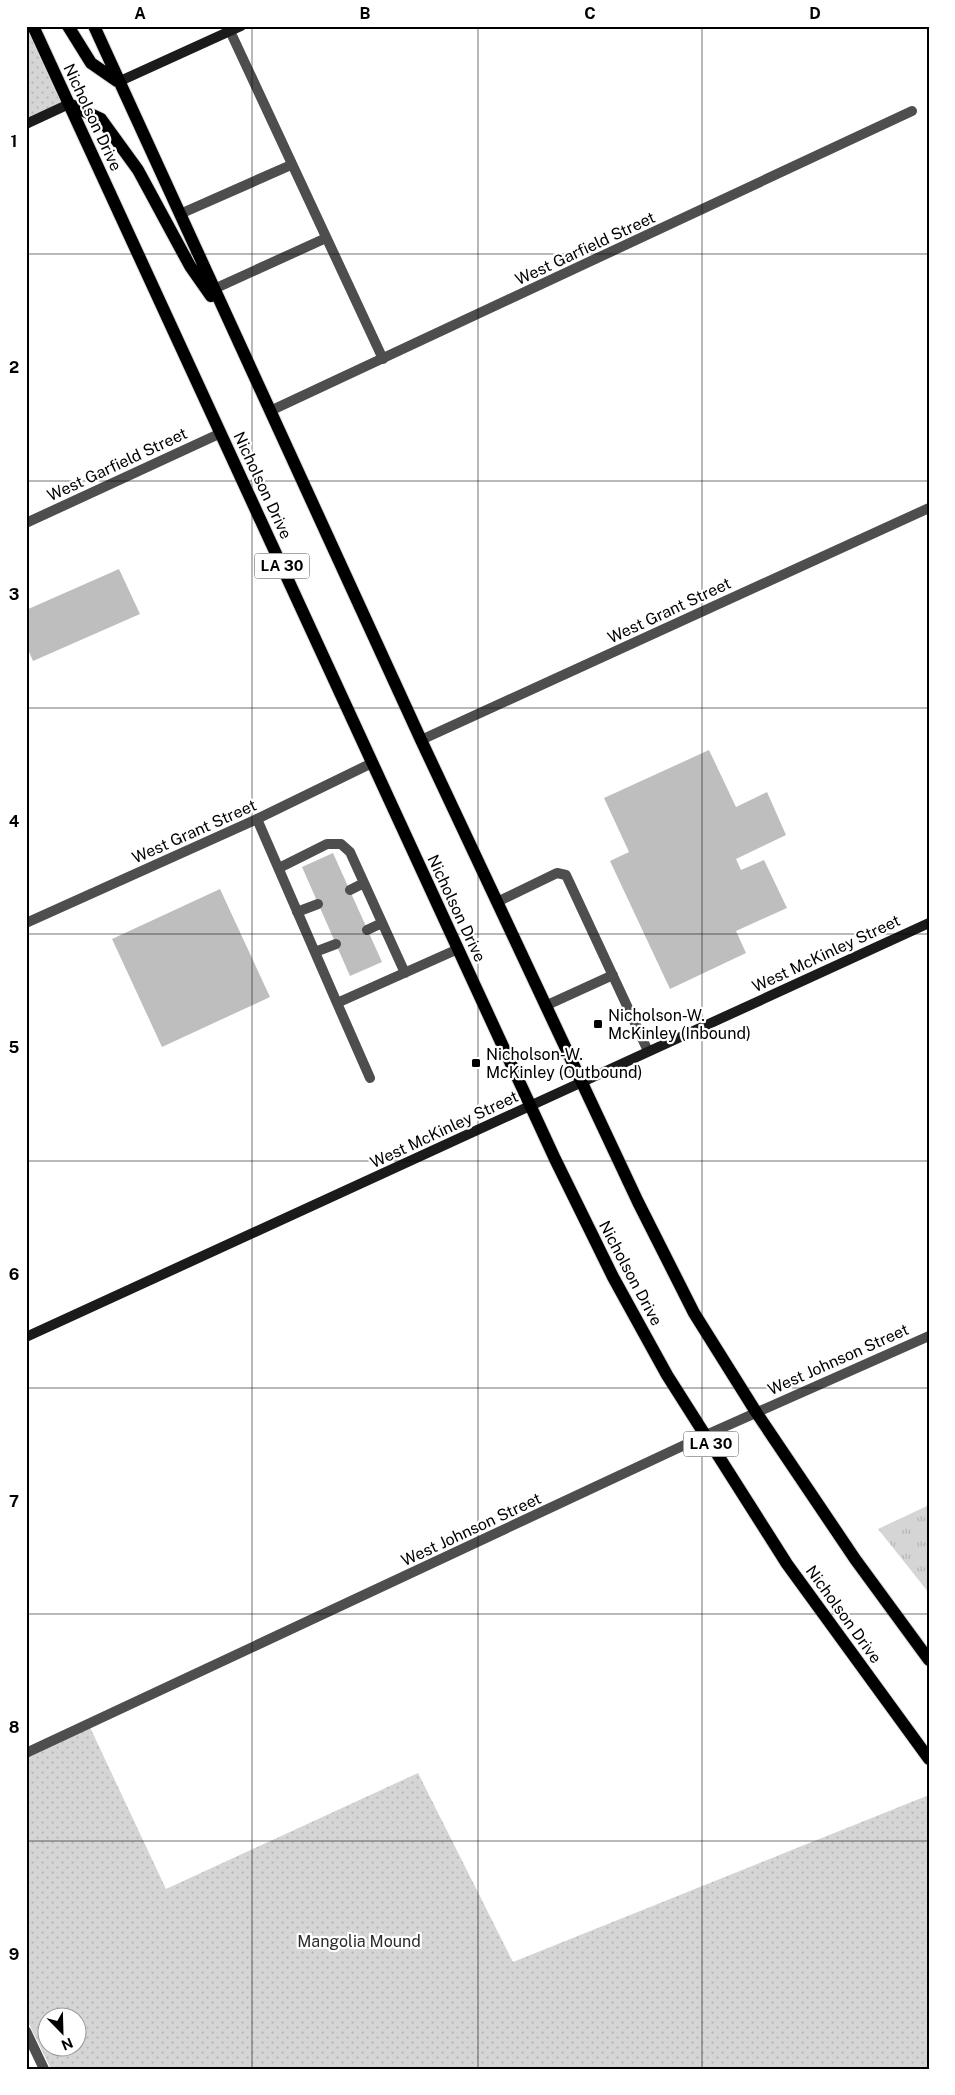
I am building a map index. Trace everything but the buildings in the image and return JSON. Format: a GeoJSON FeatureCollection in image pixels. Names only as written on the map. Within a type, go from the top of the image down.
{"type":"FeatureCollection","features":[{"type":"Feature","properties":{"kind":"main road","name":"Nicholson Drive"},"geometry":{"type":"LineString","coordinates":[[33,26],[530,1106],[613,1277],[667,1375],[788,1564],[929,1759]]}},
{"type":"Feature","properties":{"kind":"main road"},"geometry":{"type":"LineString","coordinates":[[68,26],[91,63],[118,82]]}},
{"type":"Feature","properties":{"kind":"main road","name":"LA 30"},"geometry":{"type":"LineString","coordinates":[[94,26],[118,82],[545,1006],[638,1202],[694,1313],[756,1412],[855,1559],[929,1660]]}},
{"type":"Feature","properties":{"kind":"main road"},"geometry":{"type":"LineString","coordinates":[[69,104],[101,119],[138,170],[190,266],[229,323]]}},
{"type":"Feature","properties":{"kind":"street"},"geometry":{"type":"LineString","coordinates":[[118,82],[240,26]]}},
{"type":"Feature","properties":{"kind":"street"},"geometry":{"type":"LineString","coordinates":[[230,31],[383,359]]}},
{"type":"Feature","properties":{"kind":"street"},"geometry":{"type":"LineString","coordinates":[[26,124],[69,104]]}},
{"type":"Feature","properties":{"kind":"street","name":"West Garfield Street"},"geometry":{"type":"LineString","coordinates":[[270,411],[912,111]]}},
{"type":"Feature","properties":{"kind":"street"},"geometry":{"type":"LineString","coordinates":[[180,214],[291,165]]}},
{"type":"Feature","properties":{"kind":"street"},"geometry":{"type":"LineString","coordinates":[[214,289],[326,238]]}},
{"type":"Feature","properties":{"kind":"street","name":"West Garfield Street"},"geometry":{"type":"LineString","coordinates":[[26,522],[221,433]]}},
{"type":"Feature","properties":{"kind":"street","name":"West Grant Street"},"geometry":{"type":"LineString","coordinates":[[421,740],[929,508]]}},
{"type":"Feature","properties":{"kind":"street","name":"West Grant Street"},"geometry":{"type":"LineString","coordinates":[[26,924],[257,819],[372,763]]}},
{"type":"Feature","properties":{"kind":"street"},"geometry":{"type":"LineString","coordinates":[[257,819],[370,1078]]}},
{"type":"Feature","properties":{"kind":"street"},"geometry":{"type":"LineString","coordinates":[[278,868],[327,844],[341,844],[350,852],[405,973]]}},
{"type":"Feature","properties":{"kind":"street"},"geometry":{"type":"LineString","coordinates":[[497,902],[556,873],[566,875],[648,1051]]}},
{"type":"Feature","properties":{"kind":"street"},"geometry":{"type":"LineString","coordinates":[[350,890],[364,883]]}},
{"type":"Feature","properties":{"kind":"street"},"geometry":{"type":"LineString","coordinates":[[297,912],[318,904]]}},
{"type":"Feature","properties":{"kind":"street"},"geometry":{"type":"LineString","coordinates":[[367,930],[382,923]]}},
{"type":"Feature","properties":{"kind":"street","name":"West McKinley Street"},"geometry":{"type":"LineString","coordinates":[[26,1337],[929,923]]}},
{"type":"Feature","properties":{"kind":"street"},"geometry":{"type":"LineString","coordinates":[[315,952],[336,944]]}},
{"type":"Feature","properties":{"kind":"street"},"geometry":{"type":"LineString","coordinates":[[337,1003],[458,949]]}},
{"type":"Feature","properties":{"kind":"street"},"geometry":{"type":"LineString","coordinates":[[545,1006],[613,975]]}},
{"type":"Feature","properties":{"kind":"street","name":"West Johnson Street"},"geometry":{"type":"LineString","coordinates":[[26,1752],[706,1435],[929,1336]]}},
{"type":"Feature","properties":{"kind":"street"},"geometry":{"type":"LineString","coordinates":[[26,2031],[44,2069]]}},
{"type":"Feature","properties":{"kind":"green space"},"geometry":{"type":"Polygon","coordinates":[[[26,26],[33,26],[69,104],[26,124],[26,26]]]}},
{"type":"Feature","properties":{"kind":"green space"},"geometry":{"type":"Polygon","coordinates":[[[929,1505],[929,1593],[878,1529],[929,1505]]]}},
{"type":"Feature","properties":{"kind":"green space","name":"Mangolia Mound"},"geometry":{"type":"Polygon","coordinates":[[[88,1723],[166,1889],[418,1773],[513,1962],[929,1795],[929,2069],[51,2069],[46,2058],[88,2058],[88,2008],[38,2008],[38,2042],[26,2018],[26,1753],[88,1723]]]}},
{"type":"Feature","properties":{"kind":"place","name":"Nicholson-W. McKinley (Inbound)"},"geometry":{"type":"Point","coordinates":[598,1024]}},
{"type":"Feature","properties":{"kind":"place","name":"Nicholson-W. McKinley (Outbound)"},"geometry":{"type":"Point","coordinates":[476,1063]}}]}
